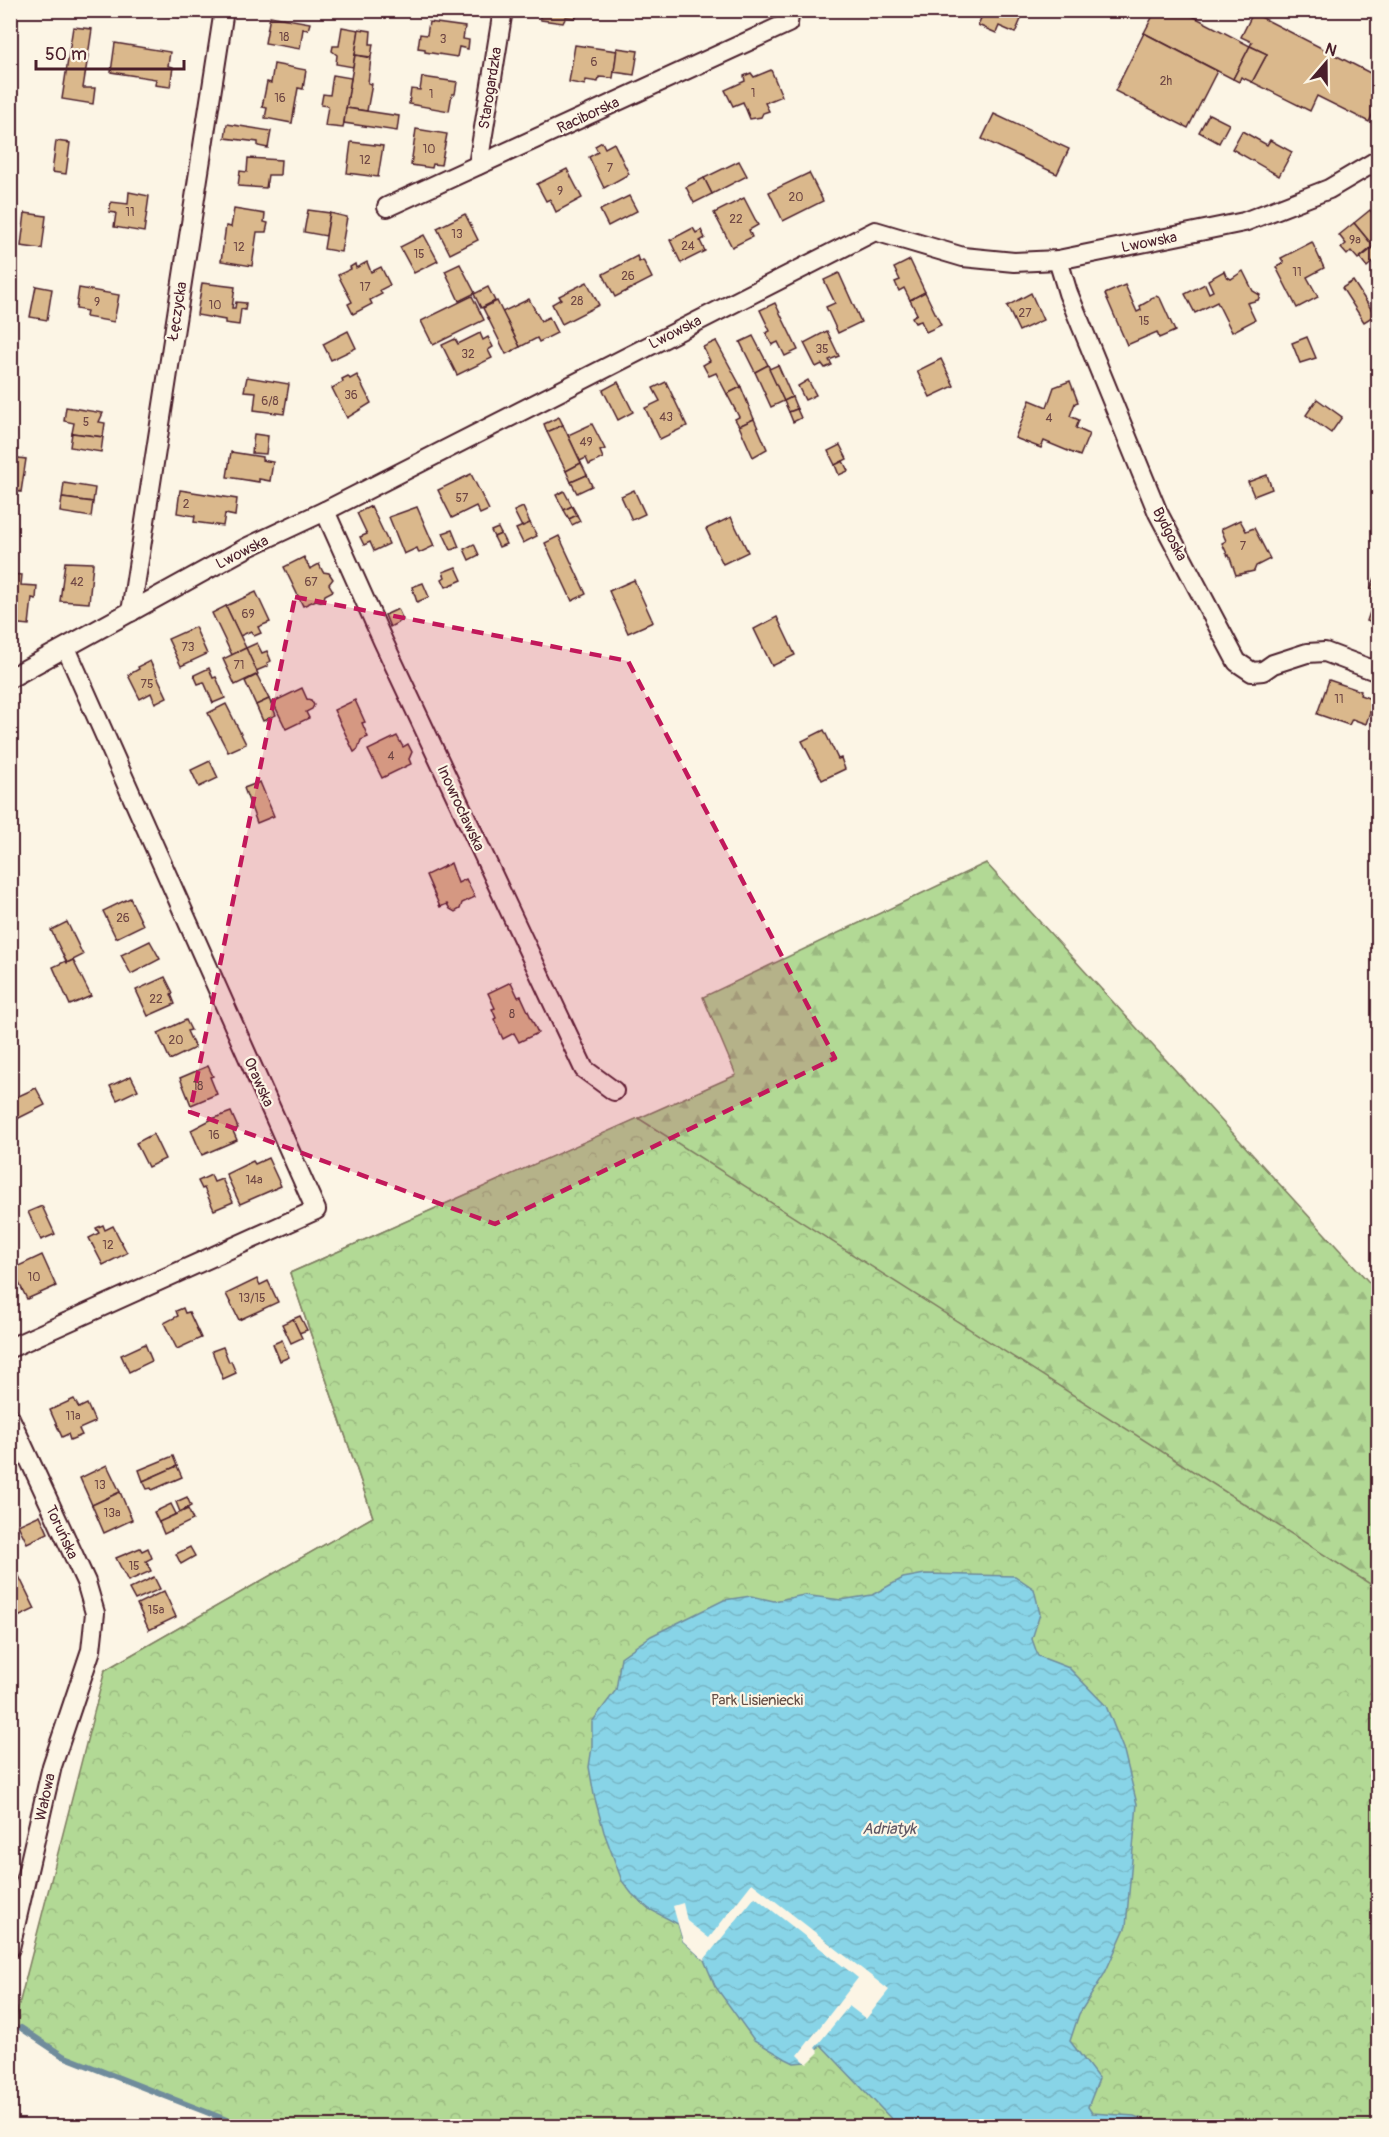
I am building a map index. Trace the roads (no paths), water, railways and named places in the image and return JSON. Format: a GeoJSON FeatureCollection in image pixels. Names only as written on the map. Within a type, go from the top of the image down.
{"type":"FeatureCollection","features":[{"type":"Feature","properties":{"kind":"street","name":"Łęczycka"},"geometry":{"type":"LineString","coordinates":[[131,612],[224,10]]}},
{"type":"Feature","properties":{"kind":"street","name":"Starogardzka"},"geometry":{"type":"LineString","coordinates":[[478,165],[503,10]]}},
{"type":"Feature","properties":{"kind":"street","name":"Raciborska"},"geometry":{"type":"LineString","coordinates":[[387,207],[789,17]]}},
{"type":"Feature","properties":{"kind":"street","name":"Lwowska"},"geometry":{"type":"LineString","coordinates":[[10,678],[248,547],[325,511],[875,231],[963,257],[1014,262],[1058,260],[1244,222],[1329,189],[1378,160]]}},
{"type":"Feature","properties":{"kind":"street","name":"Bydgoska"},"geometry":{"type":"LineString","coordinates":[[1058,260],[1068,293],[1158,513],[1236,662],[1252,672],[1263,671],[1272,664],[1307,653],[1325,652],[1378,672]]}},
{"type":"Feature","properties":{"kind":"street","name":"Inowrocławska"},"geometry":{"type":"LineString","coordinates":[[325,511],[383,641],[584,1069],[614,1091]]}},
{"type":"Feature","properties":{"kind":"street","name":"Orawska"},"geometry":{"type":"LineString","coordinates":[[10,1348],[316,1210],[66,648]]}},
{"type":"Feature","properties":{"kind":"street","name":"Toruńska"},"geometry":{"type":"LineString","coordinates":[[10,1418],[86,1582],[95,1613],[91,1650]]}},
{"type":"Feature","properties":{"kind":"street","name":"Wałowa"},"geometry":{"type":"LineString","coordinates":[[10,1948],[52,1766],[91,1650]]}},
{"type":"Feature","properties":{"kind":"water","name":"Adriatyk"},"geometry":{"type":"Polygon","coordinates":[[[925,1574],[1015,1576],[1034,1589],[1040,1614],[1032,1639],[1038,1656],[1069,1668],[1106,1706],[1124,1751],[1137,1804],[1126,1926],[1105,1973],[1079,2014],[1070,2041],[1099,2079],[1088,2107],[1092,2113],[1134,2116],[1161,2126],[898,2126],[821,2045],[805,2062],[794,2063],[754,2040],[715,1986],[704,1960],[683,1941],[678,1924],[649,1909],[632,1894],[622,1881],[604,1832],[589,1767],[592,1722],[616,1690],[621,1657],[651,1636],[724,1600],[751,1596],[774,1601],[804,1595],[841,1600],[872,1595],[903,1578],[925,1574]]]}},
{"type":"Feature","properties":{"kind":"waterway"},"geometry":{"type":"LineString","coordinates":[[21,2028],[63,2056],[242,2126]]}},
{"type":"Feature","properties":{"kind":"park label","name":"Park Lisieniecki"},"geometry":{"type":"Point","coordinates":[757,1700]}}]}
